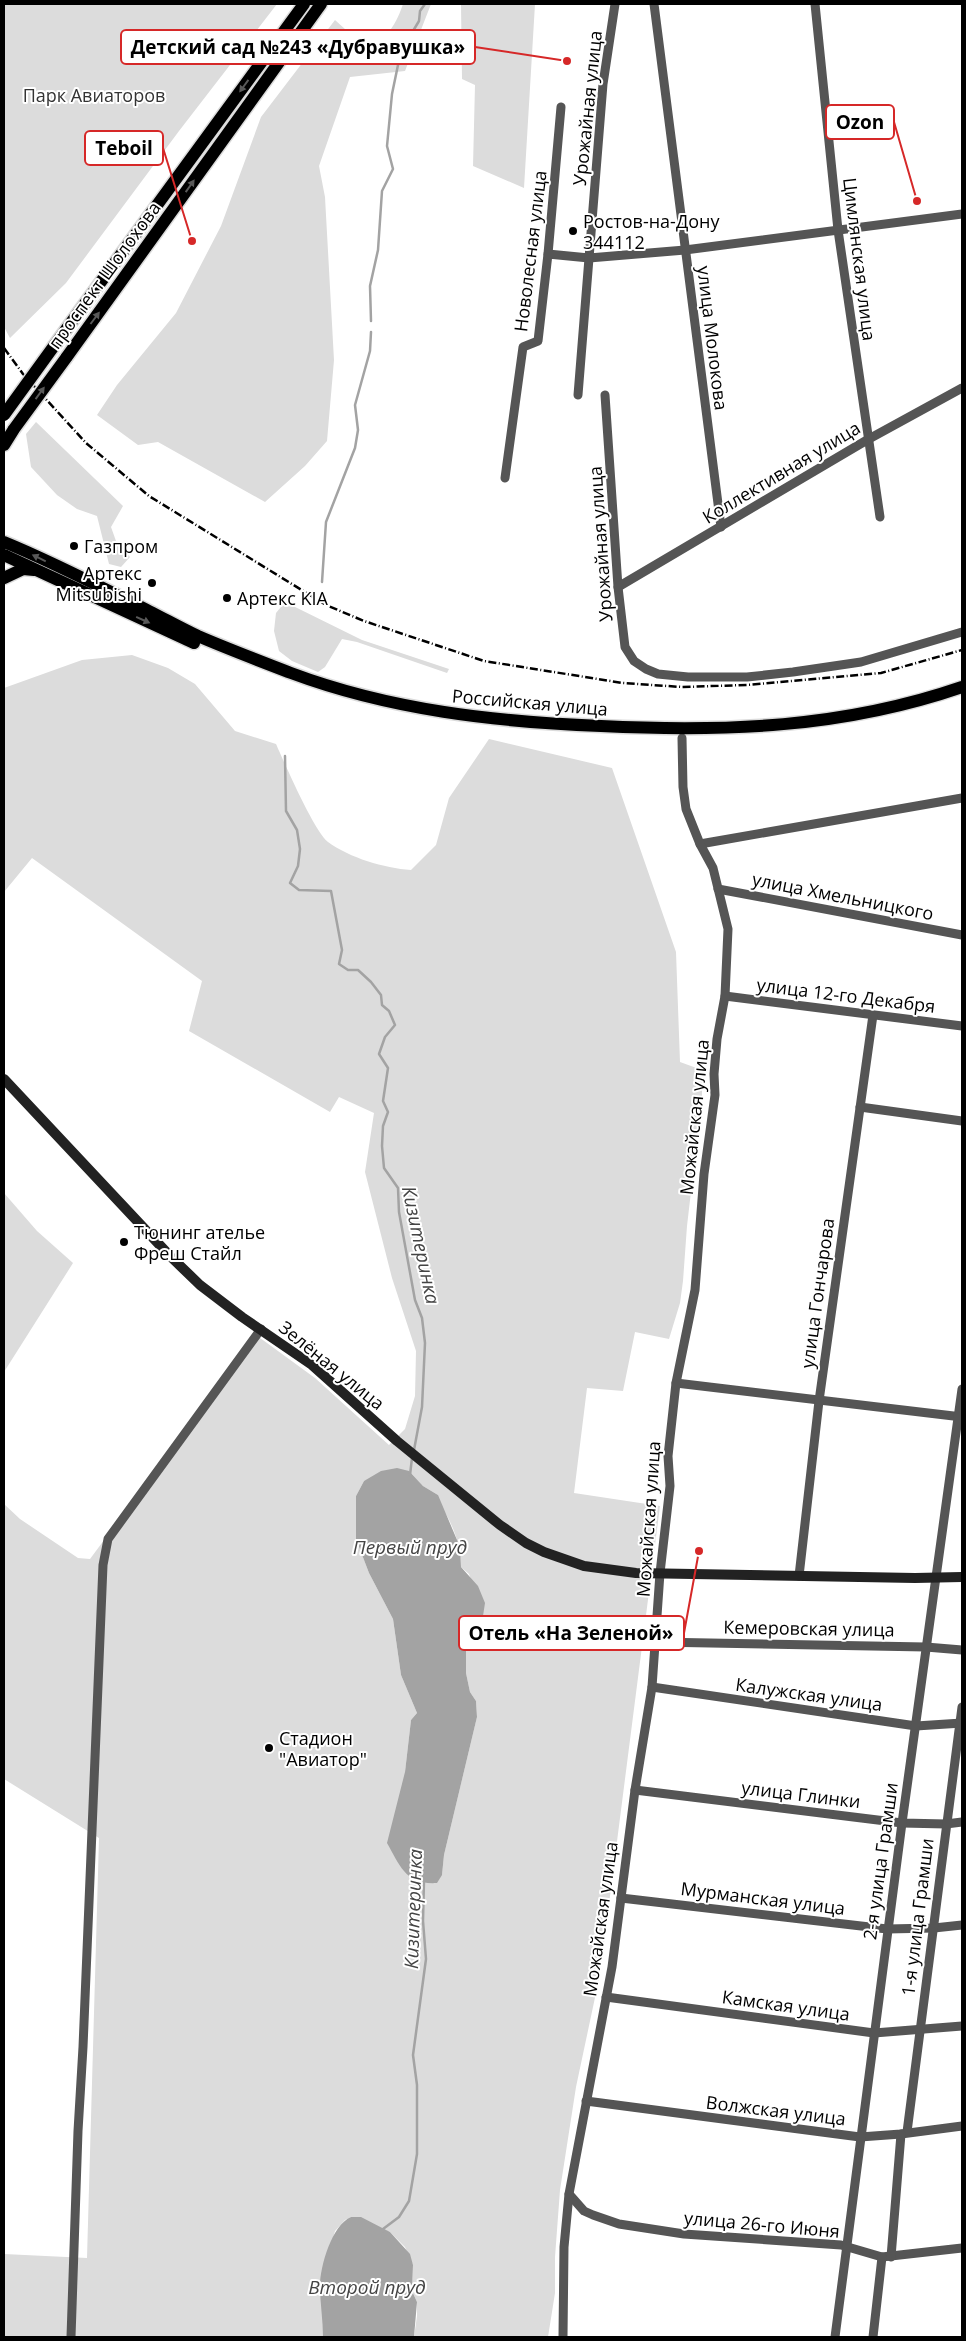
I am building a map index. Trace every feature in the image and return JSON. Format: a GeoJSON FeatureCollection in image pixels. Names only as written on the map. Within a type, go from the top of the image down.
{"type":"FeatureCollection","features":[{"type":"Feature","properties":{"kind":"main road","name":"проспект Шолохова"},"geometry":{"type":"LineString","coordinates":[[4,415],[304,4]]}},
{"type":"Feature","properties":{"kind":"main road","name":"проспект Шолохова"},"geometry":{"type":"LineString","coordinates":[[4,444],[321,4]]}},
{"type":"Feature","properties":{"kind":"main road","name":"Российская улица"},"geometry":{"type":"LineString","coordinates":[[4,542],[196,635],[294,674],[395,703],[492,720],[682,730],[741,728],[796,724],[849,716],[962,687]]}},
{"type":"Feature","properties":{"kind":"main road","name":"Российская улица"},"geometry":{"type":"LineString","coordinates":[[4,555],[201,646],[291,681],[376,706],[492,728],[682,738],[787,733],[842,726],[962,696]]}},
{"type":"Feature","properties":{"kind":"main road"},"geometry":{"type":"LineString","coordinates":[[4,578],[24,569],[36,570]]}},
{"type":"Feature","properties":{"kind":"street","name":"Урожайная улица"},"geometry":{"type":"LineString","coordinates":[[578,395],[603,84],[615,4]]}},
{"type":"Feature","properties":{"kind":"street","name":"улица Молокова"},"geometry":{"type":"LineString","coordinates":[[654,4],[721,527]]}},
{"type":"Feature","properties":{"kind":"street","name":"Цимлянская улица"},"geometry":{"type":"LineString","coordinates":[[815,4],[838,230],[867,440],[880,517]]}},
{"type":"Feature","properties":{"kind":"street","name":"Новолесная улица"},"geometry":{"type":"LineString","coordinates":[[505,478],[523,347],[538,341],[548,254],[560,107]]}},
{"type":"Feature","properties":{"kind":"street"},"geometry":{"type":"LineString","coordinates":[[548,254],[589,258],[685,250],[962,214]]}},
{"type":"Feature","properties":{"kind":"street","name":"Коллективная улица"},"geometry":{"type":"LineString","coordinates":[[618,587],[867,440],[962,388]]}},
{"type":"Feature","properties":{"kind":"street","name":"Урожайная улица"},"geometry":{"type":"LineString","coordinates":[[605,395],[618,587],[625,647],[634,660],[646,669],[658,674],[688,677],[747,677],[793,672],[861,662],[962,632]]}},
{"type":"Feature","properties":{"kind":"street","name":"Можайская улица"},"geometry":{"type":"LineString","coordinates":[[563,2337],[564,2247],[569,2194],[612,1967],[635,1790],[652,1687],[670,1486],[668,1456],[676,1383],[695,1290],[704,1174],[715,1095],[714,1074],[717,1039],[725,996],[728,929],[713,868],[700,844],[686,809],[683,787],[682,738]]}},
{"type":"Feature","properties":{"kind":"street"},"geometry":{"type":"LineString","coordinates":[[700,844],[962,798]]}},
{"type":"Feature","properties":{"kind":"street","name":"улица Хмельницкого"},"geometry":{"type":"LineString","coordinates":[[718,889],[962,935]]}},
{"type":"Feature","properties":{"kind":"street","name":"улица 12-го Декабря"},"geometry":{"type":"LineString","coordinates":[[725,996],[962,1026]]}},
{"type":"Feature","properties":{"kind":"street","name":"улица Гончарова"},"geometry":{"type":"LineString","coordinates":[[799,1576],[819,1401],[873,1015]]}},
{"type":"Feature","properties":{"kind":"street","name":"Зелёная улица"},"geometry":{"type":"LineString","coordinates":[[4,1079],[184,1270],[242,1317],[312,1365],[397,1440],[500,1525],[526,1543],[544,1552],[584,1566],[621,1571],[799,1576],[962,1577]]}},
{"type":"Feature","properties":{"kind":"street"},"geometry":{"type":"LineString","coordinates":[[860,1107],[962,1121]]}},
{"type":"Feature","properties":{"kind":"street"},"geometry":{"type":"LineString","coordinates":[[71,2337],[78,2131],[103,1565],[108,1539],[262,1329]]}},
{"type":"Feature","properties":{"kind":"street"},"geometry":{"type":"LineString","coordinates":[[676,1383],[960,1417]]}},
{"type":"Feature","properties":{"kind":"street","name":"2-я улица Грамши"},"geometry":{"type":"LineString","coordinates":[[834,2337],[848,2248],[860,2137],[887,1929],[960,1417],[962,1389]]}},
{"type":"Feature","properties":{"kind":"street","name":"Кемеровская улица"},"geometry":{"type":"LineString","coordinates":[[656,1642],[926,1647],[962,1650]]}},
{"type":"Feature","properties":{"kind":"street","name":"Калужская улица"},"geometry":{"type":"LineString","coordinates":[[652,1687],[916,1726],[961,1724]]}},
{"type":"Feature","properties":{"kind":"street","name":"1-я улица Грамши"},"geometry":{"type":"LineString","coordinates":[[874,2337],[934,1928],[962,1707]]}},
{"type":"Feature","properties":{"kind":"street","name":"улица Глинки"},"geometry":{"type":"LineString","coordinates":[[635,1790],[902,1823],[946,1824],[962,1822]]}},
{"type":"Feature","properties":{"kind":"street","name":"Мурманская улица"},"geometry":{"type":"LineString","coordinates":[[621,1898],[887,1929],[934,1928],[962,1924]]}},
{"type":"Feature","properties":{"kind":"street","name":"Камская улица"},"geometry":{"type":"LineString","coordinates":[[606,1997],[874,2033],[962,2026]]}},
{"type":"Feature","properties":{"kind":"street","name":"Волжская улица"},"geometry":{"type":"LineString","coordinates":[[586,2101],[860,2137],[962,2126]]}},
{"type":"Feature","properties":{"kind":"street","name":"улица 26-го Июня"},"geometry":{"type":"LineString","coordinates":[[569,2194],[584,2211],[619,2224],[684,2234],[841,2245],[886,2257],[962,2248]]}},
{"type":"Feature","properties":{"kind":"green space","name":"Парк Авиаторов"},"geometry":{"type":"Polygon","coordinates":[[[4,4],[277,4],[179,131],[66,283],[10,338],[4,327],[4,4]]]}},
{"type":"Feature","properties":{"kind":"green space"},"geometry":{"type":"Polygon","coordinates":[[[403,4],[431,4],[405,71],[350,77],[319,166],[325,197],[334,360],[327,441],[305,466],[265,502],[158,442],[138,445],[97,415],[117,385],[176,313],[221,226],[261,117],[335,20],[366,48],[373,46],[385,37],[398,17],[403,4]]]}},
{"type":"Feature","properties":{"kind":"green space"},"geometry":{"type":"Polygon","coordinates":[[[461,4],[535,4],[524,188],[473,166],[475,85],[462,79],[461,4]]]}},
{"type":"Feature","properties":{"kind":"green space"},"geometry":{"type":"Polygon","coordinates":[[[36,422],[123,506],[111,527],[116,541],[130,557],[121,567],[109,564],[97,516],[77,509],[57,495],[31,467],[26,434],[36,422]]]}},
{"type":"Feature","properties":{"kind":"green space"},"geometry":{"type":"Polygon","coordinates":[[[285,602],[362,640],[449,669],[447,673],[357,642],[342,639],[325,667],[318,672],[292,661],[279,651],[274,631],[276,613],[285,602]]]}},
{"type":"Feature","properties":{"kind":"green space"},"geometry":{"type":"Polygon","coordinates":[[[132,655],[168,668],[195,684],[235,731],[276,744],[315,825],[328,842],[346,853],[390,867],[411,870],[436,845],[449,798],[489,739],[612,768],[676,952],[680,1062],[702,1070],[702,1097],[680,1303],[669,1339],[635,1332],[623,1391],[587,1388],[574,1493],[660,1506],[600,1974],[576,2087],[560,2190],[555,2257],[555,2293],[548,2337],[414,2337],[417,2302],[412,2291],[413,2265],[405,2247],[390,2232],[351,2217],[345,2220],[335,2231],[320,2285],[323,2337],[4,2337],[4,2254],[87,2258],[99,1838],[4,1779],[4,1504],[20,1519],[78,1558],[90,1559],[256,1335],[315,1378],[389,1445],[405,1429],[415,1396],[416,1351],[392,1278],[365,1172],[374,1113],[339,1097],[330,1112],[189,1031],[202,981],[32,858],[4,892],[4,688],[82,660],[132,655]],[[409,1471],[364,1481],[356,1496],[356,1539],[369,1573],[393,1619],[401,1675],[417,1713],[411,1720],[405,1772],[442,1875],[444,1855],[477,1717],[476,1701],[470,1692],[466,1673],[468,1637],[483,1616],[469,1574],[461,1567],[457,1540],[438,1500],[438,1495],[423,1486],[409,1471]]]}},
{"type":"Feature","properties":{"kind":"green space"},"geometry":{"type":"Polygon","coordinates":[[[4,1193],[37,1231],[73,1263],[4,1372],[4,1193]]]}},
{"type":"Feature","properties":{"kind":"water","name":"Первый пруд"},"geometry":{"type":"Polygon","coordinates":[[[397,1468],[409,1471],[423,1486],[438,1495],[460,1547],[461,1567],[478,1586],[485,1603],[483,1616],[468,1637],[466,1651],[466,1673],[470,1692],[476,1701],[477,1717],[444,1855],[442,1875],[437,1883],[426,1883],[411,1877],[400,1866],[387,1843],[405,1772],[411,1720],[417,1713],[401,1675],[393,1619],[369,1573],[356,1539],[356,1496],[364,1481],[381,1471],[397,1468]]]}},
{"type":"Feature","properties":{"kind":"water","name":"Второй пруд"},"geometry":{"type":"Polygon","coordinates":[[[351,2217],[361,2217],[390,2232],[410,2254],[413,2265],[412,2291],[417,2302],[414,2337],[323,2337],[320,2286],[322,2268],[328,2247],[338,2228],[351,2217]]]}},
{"type":"Feature","properties":{"kind":"waterway","name":"Кизитеринка"},"geometry":{"type":"LineString","coordinates":[[371,321],[370,286],[378,250],[382,191],[393,169],[387,146],[392,94],[398,65],[407,41],[419,21],[420,11],[425,4]]}},
{"type":"Feature","properties":{"kind":"waterway","name":"Кизитеринка"},"geometry":{"type":"LineString","coordinates":[[322,582],[326,522],[355,448],[358,430],[355,405],[370,351],[371,332]]}},
{"type":"Feature","properties":{"kind":"waterway","name":"Кизитеринка"},"geometry":{"type":"LineString","coordinates":[[285,756],[286,811],[297,830],[300,849],[298,866],[290,883],[299,890],[331,891],[342,950],[339,964],[348,970],[358,970],[371,982],[381,995],[382,1005],[389,1011],[395,1025],[385,1037],[379,1054],[388,1068],[383,1101],[388,1112],[383,1126],[382,1146],[384,1168],[398,1188],[399,1212],[415,1300],[422,1318],[425,1343],[422,1407],[414,1450]]}},
{"type":"Feature","properties":{"kind":"waterway"},"geometry":{"type":"LineString","coordinates":[[410,1475],[412,1458]]}},
{"type":"Feature","properties":{"kind":"waterway","name":"Кизитеринка"},"geometry":{"type":"LineString","coordinates":[[383,2231],[383,2229],[399,2217],[409,2201],[417,2154],[417,2085],[413,2055],[426,1959],[423,1921],[424,1880]]}},
{"type":"Feature","properties":{"kind":"railway"},"geometry":{"type":"LineString","coordinates":[[4,348],[23,374],[86,443],[149,496],[326,605],[364,621],[484,661],[623,683],[682,687],[747,685],[881,673],[962,650]]}},
{"type":"Feature","properties":{"kind":"place","name":"Детский сад №243 «Дубравушка»"},"geometry":{"type":"Point","coordinates":[567,61]}},
{"type":"Feature","properties":{"kind":"place","name":"Ozon"},"geometry":{"type":"Point","coordinates":[917,201]}},
{"type":"Feature","properties":{"kind":"place","name":"Ростов-на-Дону 344112"},"geometry":{"type":"Point","coordinates":[573,231]}},
{"type":"Feature","properties":{"kind":"place","name":"Teboil"},"geometry":{"type":"Point","coordinates":[192,241]}},
{"type":"Feature","properties":{"kind":"place","name":"Газпром"},"geometry":{"type":"Point","coordinates":[74,546]}},
{"type":"Feature","properties":{"kind":"place","name":"Артекс Mitsubishi"},"geometry":{"type":"Point","coordinates":[152,583]}},
{"type":"Feature","properties":{"kind":"place","name":"Артекс KIA"},"geometry":{"type":"Point","coordinates":[227,598]}},
{"type":"Feature","properties":{"kind":"place","name":"Тюнинг ателье Фреш Стайл"},"geometry":{"type":"Point","coordinates":[124,1242]}},
{"type":"Feature","properties":{"kind":"place","name":"Отель «На Зеленой»"},"geometry":{"type":"Point","coordinates":[699,1551]}},
{"type":"Feature","properties":{"kind":"place","name":"Стадион \"Авиатор\""},"geometry":{"type":"Point","coordinates":[269,1748]}}]}
